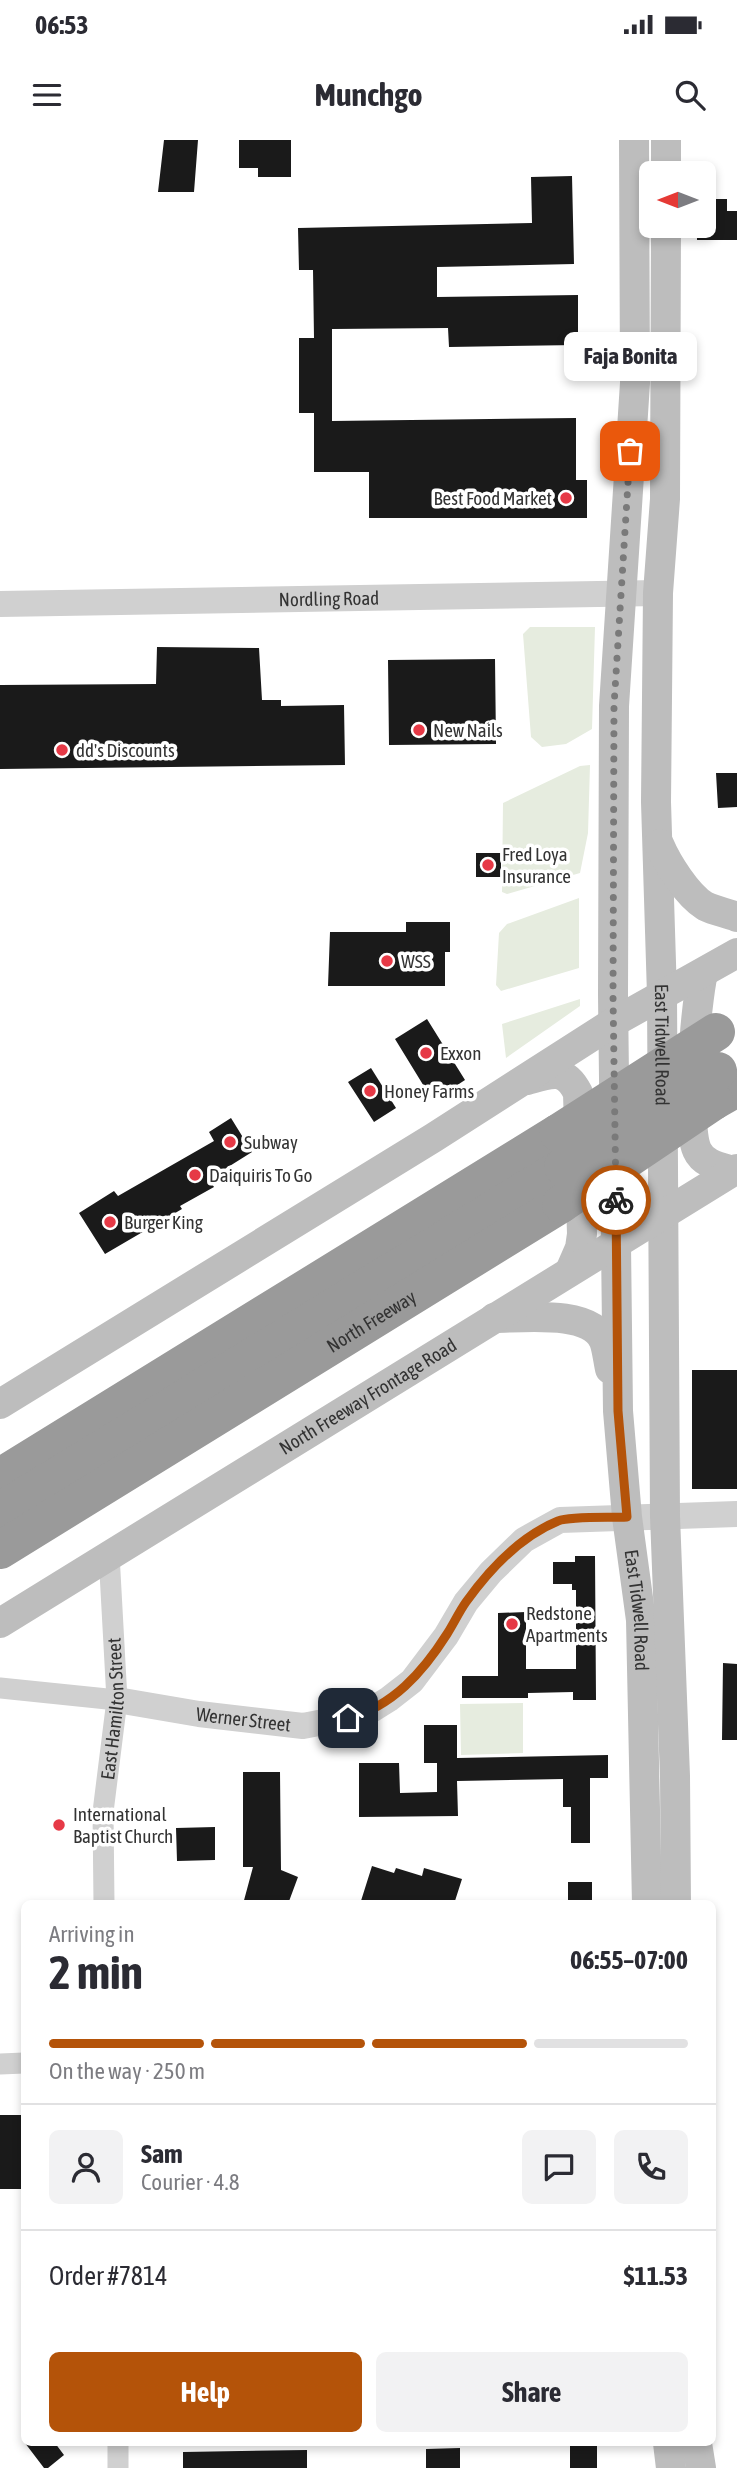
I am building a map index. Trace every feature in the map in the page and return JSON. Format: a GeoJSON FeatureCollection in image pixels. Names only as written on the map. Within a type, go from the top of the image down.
{"type":"FeatureCollection","features":[{"type":"Feature","properties":{"kind":"highway","name":"North Freeway"},"geometry":{"type":"LineString","coordinates":[[0,1476],[560,1150],[726,1062]]}},
{"type":"Feature","properties":{"kind":"highway","name":"North Freeway"},"geometry":{"type":"LineString","coordinates":[[0,1550],[561,1204],[726,1062]]}},
{"type":"Feature","properties":{"kind":"highway","name":"North Freeway"},"geometry":{"type":"LineString","coordinates":[[0,1511],[560,1150]]}},
{"type":"Feature","properties":{"kind":"highway"},"geometry":{"type":"LineString","coordinates":[[0,1464],[37,1454]]}},
{"type":"Feature","properties":{"kind":"highway"},"geometry":{"type":"LineString","coordinates":[[0,1565],[129,1470]]}},
{"type":"Feature","properties":{"kind":"main road","name":"East Tidwell Road"},"geometry":{"type":"LineString","coordinates":[[634,140],[635,388],[614,706],[618,1411],[627,1517],[641,1620],[659,1720],[676,1900]]}},
{"type":"Feature","properties":{"kind":"main road"},"geometry":{"type":"LineString","coordinates":[[666,140],[666,161]]}},
{"type":"Feature","properties":{"kind":"main road","name":"East Tidwell Road"},"geometry":{"type":"LineString","coordinates":[[647,1900],[659,1720],[665,1516],[662,995],[656,802],[659,593],[664,499],[666,238]]}},
{"type":"Feature","properties":{"kind":"main road"},"geometry":{"type":"LineString","coordinates":[[635,288],[666,274]]}},
{"type":"Feature","properties":{"kind":"main road"},"geometry":{"type":"LineString","coordinates":[[614,802],[656,802]]}},
{"type":"Feature","properties":{"kind":"main road"},"geometry":{"type":"LineString","coordinates":[[657,838],[667,863],[694,896],[705,905],[737,917]]}},
{"type":"Feature","properties":{"kind":"main road"},"geometry":{"type":"LineString","coordinates":[[0,1404],[522,1082],[614,1022],[737,953]]}},
{"type":"Feature","properties":{"kind":"main road"},"geometry":{"type":"LineString","coordinates":[[703,973],[697,1010],[691,1131],[697,1152],[709,1163],[735,1170]]}},
{"type":"Feature","properties":{"kind":"main road"},"geometry":{"type":"LineString","coordinates":[[522,1082],[552,1073],[562,1074],[572,1081],[578,1093],[582,1234],[580,1248],[569,1271]]}},
{"type":"Feature","properties":{"kind":"main road","name":"North Freeway Frontage Road"},"geometry":{"type":"LineString","coordinates":[[0,1623],[331,1416],[735,1170]]}},
{"type":"Feature","properties":{"kind":"main road"},"geometry":{"type":"LineString","coordinates":[[494,1318],[561,1317],[593,1328],[604,1339],[618,1411]]}},
{"type":"Feature","properties":{"kind":"main road"},"geometry":{"type":"LineString","coordinates":[[668,2446],[671,2468]]}},
{"type":"Feature","properties":{"kind":"main road"},"geometry":{"type":"LineString","coordinates":[[697,2446],[701,2468]]}},
{"type":"Feature","properties":{"kind":"street","name":"Nordling Road"},"geometry":{"type":"LineString","coordinates":[[0,604],[659,593]]}},
{"type":"Feature","properties":{"kind":"street","name":"Werner Street"},"geometry":{"type":"LineString","coordinates":[[0,1688],[117,1700],[303,1726],[365,1713],[390,1699],[412,1681],[446,1636],[466,1602],[491,1572],[524,1540],[560,1520],[737,1514]]}},
{"type":"Feature","properties":{"kind":"street","name":"East Hamilton Street"},"geometry":{"type":"LineString","coordinates":[[104,1900],[103,1812],[117,1700],[109,1555]]}},
{"type":"Feature","properties":{"kind":"street"},"geometry":{"type":"LineString","coordinates":[[0,2064],[21,2063]]}},
{"type":"Feature","properties":{"kind":"street"},"geometry":{"type":"LineString","coordinates":[[118,2446],[118,2468]]}},
{"type":"Feature","properties":{"kind":"shaded area"},"geometry":{"type":"Polygon","coordinates":[[[530,627],[595,627],[592,729],[566,744],[542,747],[531,737],[523,634],[530,627]]]}},
{"type":"Feature","properties":{"kind":"shaded area"},"geometry":{"type":"Polygon","coordinates":[[[590,765],[588,833],[580,873],[507,894],[502,892],[503,803],[580,766],[590,765]]]}},
{"type":"Feature","properties":{"kind":"shaded area"},"geometry":{"type":"Polygon","coordinates":[[[579,898],[579,968],[501,991],[496,985],[499,933],[507,924],[579,898]]]}},
{"type":"Feature","properties":{"kind":"shaded area"},"geometry":{"type":"Polygon","coordinates":[[[580,999],[580,1006],[506,1058],[502,1024],[580,999]]]}},
{"type":"Feature","properties":{"kind":"shaded area"},"geometry":{"type":"Polygon","coordinates":[[[523,1703],[523,1753],[461,1755],[460,1704],[523,1703]]]}},
{"type":"Feature","properties":{"kind":"building"},"geometry":{"type":"Polygon","coordinates":[[[164,140],[198,140],[194,192],[158,192],[164,140]]]}},
{"type":"Feature","properties":{"kind":"building"},"geometry":{"type":"Polygon","coordinates":[[[239,140],[291,140],[291,177],[258,177],[258,168],[239,168],[239,140]]]}},
{"type":"Feature","properties":{"kind":"building"},"geometry":{"type":"Polygon","coordinates":[[[572,176],[574,264],[437,267],[437,297],[578,295],[578,345],[449,347],[448,328],[332,329],[332,421],[576,418],[576,480],[587,480],[587,518],[369,518],[369,472],[314,472],[314,413],[299,413],[299,338],[314,338],[313,270],[299,270],[298,228],[532,223],[531,177],[572,176]]]}},
{"type":"Feature","properties":{"kind":"building"},"geometry":{"type":"Polygon","coordinates":[[[716,199],[727,199],[727,211],[737,211],[737,240],[697,240],[716,238],[716,199]]]}},
{"type":"Feature","properties":{"kind":"building"},"geometry":{"type":"Polygon","coordinates":[[[157,647],[259,648],[262,700],[281,700],[281,706],[344,705],[345,765],[0,769],[0,685],[156,684],[157,647]]]}},
{"type":"Feature","properties":{"kind":"building"},"geometry":{"type":"Polygon","coordinates":[[[495,659],[496,744],[389,745],[388,660],[495,659]]]}},
{"type":"Feature","properties":{"kind":"building"},"geometry":{"type":"Polygon","coordinates":[[[716,773],[737,773],[737,807],[718,808],[716,773]]]}},
{"type":"Feature","properties":{"kind":"building","name":"Fred Loya Insurance"},"geometry":{"type":"Polygon","coordinates":[[[476,853],[501,853],[501,877],[476,877],[476,853]]]}},
{"type":"Feature","properties":{"kind":"building","name":"WSS"},"geometry":{"type":"Polygon","coordinates":[[[406,922],[450,922],[450,952],[445,952],[445,986],[328,986],[330,932],[406,932],[406,922]]]}},
{"type":"Feature","properties":{"kind":"building","name":"Exxon"},"geometry":{"type":"Polygon","coordinates":[[[427,1019],[465,1080],[433,1101],[395,1039],[427,1019]]]}},
{"type":"Feature","properties":{"kind":"building","name":"Honey Farms"},"geometry":{"type":"Polygon","coordinates":[[[371,1068],[396,1108],[374,1122],[348,1082],[371,1068]]]}},
{"type":"Feature","properties":{"kind":"building"},"geometry":{"type":"Polygon","coordinates":[[[231,1118],[252,1152],[209,1179],[214,1187],[105,1254],[79,1213],[114,1191],[118,1196],[214,1141],[209,1132],[231,1118]]]}},
{"type":"Feature","properties":{"kind":"building"},"geometry":{"type":"Polygon","coordinates":[[[692,1370],[737,1370],[737,1489],[692,1489],[692,1370]]]}},
{"type":"Feature","properties":{"kind":"building","name":"Redstone Apartments"},"geometry":{"type":"Polygon","coordinates":[[[575,1556],[595,1556],[596,1700],[573,1700],[573,1692],[528,1693],[528,1698],[462,1698],[462,1676],[498,1676],[498,1613],[526,1612],[526,1669],[576,1669],[576,1590],[572,1590],[572,1584],[553,1584],[553,1562],[575,1562],[575,1556]]]}},
{"type":"Feature","properties":{"kind":"building"},"geometry":{"type":"Polygon","coordinates":[[[723,1663],[737,1664],[737,1740],[722,1740],[723,1663]]]}},
{"type":"Feature","properties":{"kind":"building"},"geometry":{"type":"Polygon","coordinates":[[[424,1725],[457,1725],[457,1758],[608,1755],[608,1778],[590,1778],[590,1843],[571,1843],[571,1807],[563,1807],[563,1779],[457,1781],[458,1816],[359,1817],[359,1763],[399,1763],[400,1793],[437,1792],[437,1763],[424,1763],[424,1725]]]}},
{"type":"Feature","properties":{"kind":"building"},"geometry":{"type":"Polygon","coordinates":[[[243,1772],[280,1772],[281,1870],[298,1877],[289,1900],[244,1900],[253,1867],[243,1867],[243,1772]]]}},
{"type":"Feature","properties":{"kind":"building"},"geometry":{"type":"Polygon","coordinates":[[[215,1827],[215,1860],[177,1861],[176,1828],[215,1827]]]}},
{"type":"Feature","properties":{"kind":"building"},"geometry":{"type":"Polygon","coordinates":[[[372,1866],[394,1873],[396,1868],[422,1876],[424,1868],[462,1879],[455,1900],[361,1900],[372,1866]]]}},
{"type":"Feature","properties":{"kind":"building"},"geometry":{"type":"Polygon","coordinates":[[[568,1882],[592,1882],[592,1900],[568,1900],[568,1882]]]}},
{"type":"Feature","properties":{"kind":"building"},"geometry":{"type":"Polygon","coordinates":[[[0,2115],[21,2115],[21,2189],[0,2189],[0,2115]]]}},
{"type":"Feature","properties":{"kind":"building"},"geometry":{"type":"Polygon","coordinates":[[[27,2446],[57,2446],[64,2455],[48,2468],[44,2468],[27,2446]]]}},
{"type":"Feature","properties":{"kind":"building"},"geometry":{"type":"Polygon","coordinates":[[[570,2446],[597,2446],[597,2468],[570,2468],[570,2446]]]}},
{"type":"Feature","properties":{"kind":"building"},"geometry":{"type":"Polygon","coordinates":[[[460,2448],[460,2468],[426,2468],[426,2449],[460,2448]]]}},
{"type":"Feature","properties":{"kind":"building"},"geometry":{"type":"Polygon","coordinates":[[[307,2450],[307,2468],[183,2468],[183,2452],[307,2450]]]}},
{"type":"Feature","properties":{"kind":"way so far"},"geometry":{"type":"LineString","coordinates":[[616,1200],[613,995],[614,706],[630,451]]}},
{"type":"Feature","properties":{"kind":"place","name":"Faja Bonita"},"geometry":{"type":"Point","coordinates":[630,451]}},
{"type":"Feature","properties":{"kind":"place","name":"Best Food Market"},"geometry":{"type":"Point","coordinates":[566,498]}},
{"type":"Feature","properties":{"kind":"place","name":"New Nails"},"geometry":{"type":"Point","coordinates":[419,730]}},
{"type":"Feature","properties":{"kind":"place","name":"dd's Discounts"},"geometry":{"type":"Point","coordinates":[62,750]}},
{"type":"Feature","properties":{"kind":"place","name":"Fred Loya Insurance"},"geometry":{"type":"Point","coordinates":[488,865]}},
{"type":"Feature","properties":{"kind":"place","name":"WSS"},"geometry":{"type":"Point","coordinates":[387,961]}},
{"type":"Feature","properties":{"kind":"place","name":"Exxon"},"geometry":{"type":"Point","coordinates":[426,1053]}},
{"type":"Feature","properties":{"kind":"place","name":"Honey Farms"},"geometry":{"type":"Point","coordinates":[370,1091]}},
{"type":"Feature","properties":{"kind":"place","name":"Subway"},"geometry":{"type":"Point","coordinates":[230,1142]}},
{"type":"Feature","properties":{"kind":"place","name":"Daiquiris To Go"},"geometry":{"type":"Point","coordinates":[195,1175]}},
{"type":"Feature","properties":{"kind":"place","name":"Burger King"},"geometry":{"type":"Point","coordinates":[110,1222]}},
{"type":"Feature","properties":{"kind":"place","name":"Redstone Apartments"},"geometry":{"type":"Point","coordinates":[512,1624]}},
{"type":"Feature","properties":{"kind":"place","name":"International Baptist Church"},"geometry":{"type":"Point","coordinates":[59,1825]}},
{"type":"Feature","properties":{"kind":"route"},"geometry":{"type":"LineString","coordinates":[[348,1718],[365,1713],[390,1699],[412,1681],[446,1636],[466,1602],[491,1572],[524,1540],[560,1520],[627,1517],[618,1411],[616,1200]]}}]}
